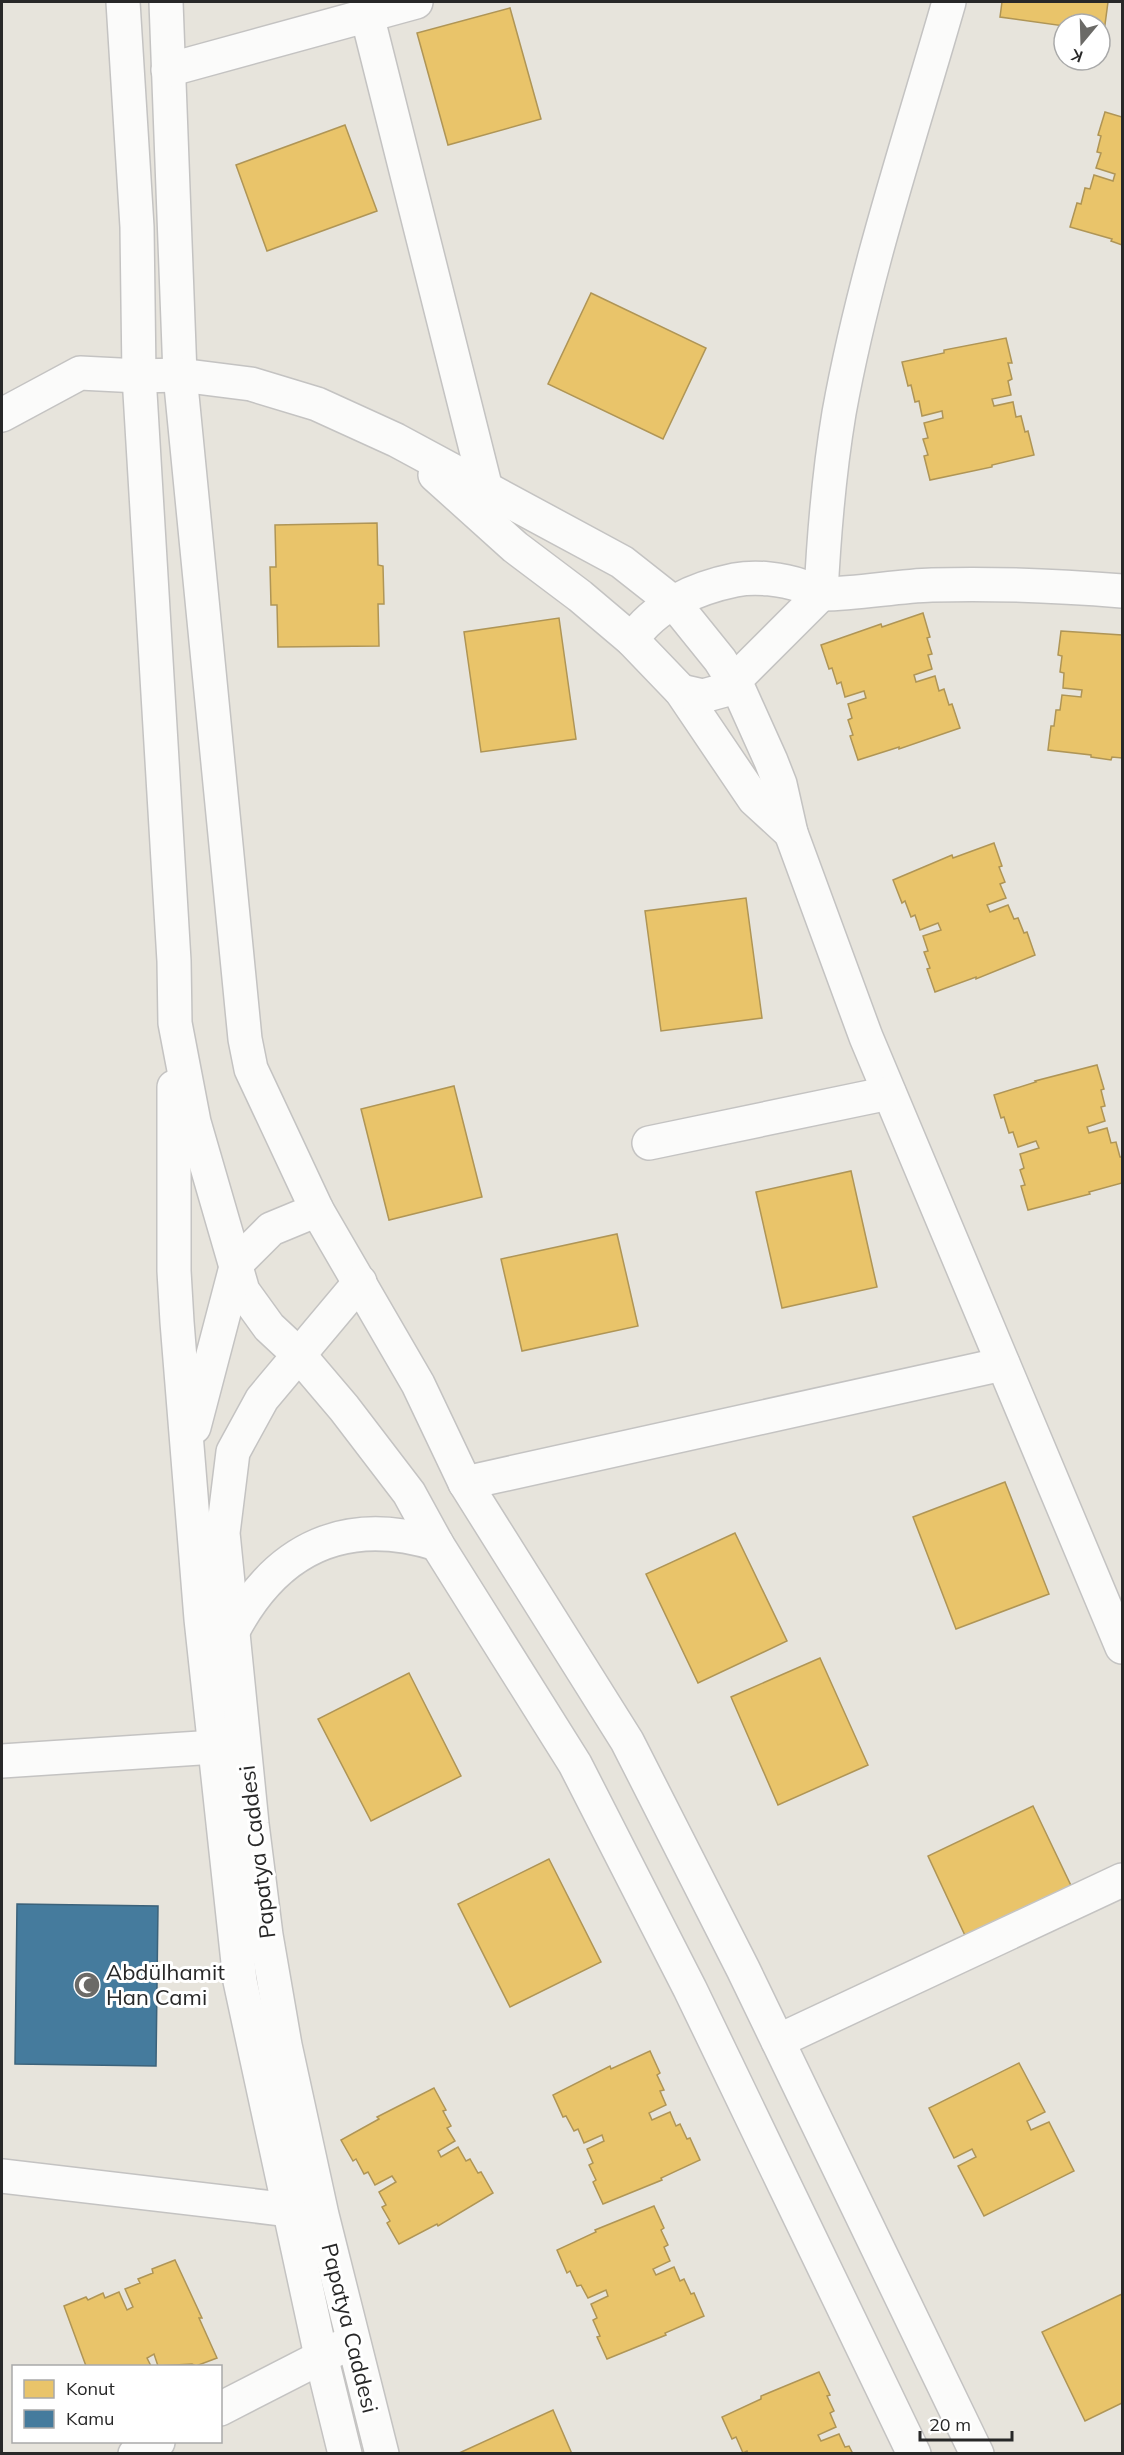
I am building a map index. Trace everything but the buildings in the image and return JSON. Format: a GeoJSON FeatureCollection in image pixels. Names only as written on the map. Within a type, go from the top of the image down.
{"type":"FeatureCollection","features":[{"type":"Feature","properties":{"kind":"street"},"geometry":{"type":"LineString","coordinates":[[123,2],[137,227],[139,376],[174,961],[175,1023],[194,1122],[237,1263],[243,1291],[269,1327],[299,1355],[344,1408],[409,1493],[437,1544],[575,1764],[695,2000],[914,2454]]}},
{"type":"Feature","properties":{"kind":"street"},"geometry":{"type":"LineString","coordinates":[[166,2],[180,375],[245,1039],[250,1069],[317,1210],[418,1384],[465,1483],[627,1741],[778,2041],[977,2454]]}},
{"type":"Feature","properties":{"kind":"street"},"geometry":{"type":"LineString","coordinates":[[168,70],[416,2]]}},
{"type":"Feature","properties":{"kind":"street"},"geometry":{"type":"LineString","coordinates":[[681,691],[703,696],[714,694],[734,682],[821,594],[831,473],[839,414],[854,341],[949,2]]}},
{"type":"Feature","properties":{"kind":"street"},"geometry":{"type":"LineString","coordinates":[[367,15],[486,489]]}},
{"type":"Feature","properties":{"kind":"street"},"geometry":{"type":"LineString","coordinates":[[2,414],[80,373],[139,376],[180,375],[251,384],[317,404],[396,440],[622,562],[674,603],[698,630],[734,682],[780,784],[791,833],[866,1037],[1122,1647]]}},
{"type":"Feature","properties":{"kind":"street"},"geometry":{"type":"LineString","coordinates":[[396,440],[515,547],[580,596],[632,640],[681,691],[754,799],[791,833]]}},
{"type":"Feature","properties":{"kind":"street"},"geometry":{"type":"LineString","coordinates":[[632,640],[650,617],[674,603],[715,585],[737,580],[780,580],[801,585],[821,594],[932,585],[1122,591]]}},
{"type":"Feature","properties":{"kind":"street","name":"Papatya Caddesi"},"geometry":{"type":"LineString","coordinates":[[175,1023],[174,1270],[201,1619],[240,1982],[321,2356],[345,2454]]}},
{"type":"Feature","properties":{"kind":"street"},"geometry":{"type":"LineString","coordinates":[[649,1143],[889,1093]]}},
{"type":"Feature","properties":{"kind":"street"},"geometry":{"type":"LineString","coordinates":[[188,1452],[237,1263],[271,1229],[317,1210]]}},
{"type":"Feature","properties":{"kind":"street","name":"Papatya Caddesi"},"geometry":{"type":"LineString","coordinates":[[360,1282],[262,1399],[233,1452],[223,1533],[252,1824],[266,1935],[285,2044],[322,2215],[382,2454]]}},
{"type":"Feature","properties":{"kind":"street"},"geometry":{"type":"LineString","coordinates":[[465,1483],[1003,1364]]}},
{"type":"Feature","properties":{"kind":"street"},"geometry":{"type":"LineString","coordinates":[[234,1629],[247,1605],[264,1583],[284,1565],[308,1550],[333,1540],[359,1534],[385,1533],[411,1536],[437,1544]]}},
{"type":"Feature","properties":{"kind":"street"},"geometry":{"type":"LineString","coordinates":[[2,1761],[215,1747]]}},
{"type":"Feature","properties":{"kind":"street"},"geometry":{"type":"LineString","coordinates":[[778,2041],[1122,1880]]}},
{"type":"Feature","properties":{"kind":"street"},"geometry":{"type":"LineString","coordinates":[[2,2176],[290,2210]]}},
{"type":"Feature","properties":{"kind":"street"},"geometry":{"type":"LineString","coordinates":[[222,2408],[321,2356],[354,2343]]}},
{"type":"Feature","properties":{"kind":"street"},"geometry":{"type":"LineString","coordinates":[[135,2454],[156,2443]]}},
{"type":"Feature","properties":{"kind":"place","name":"Abdülhamit Han Cami"},"geometry":{"type":"Point","coordinates":[87,1985]}}]}
